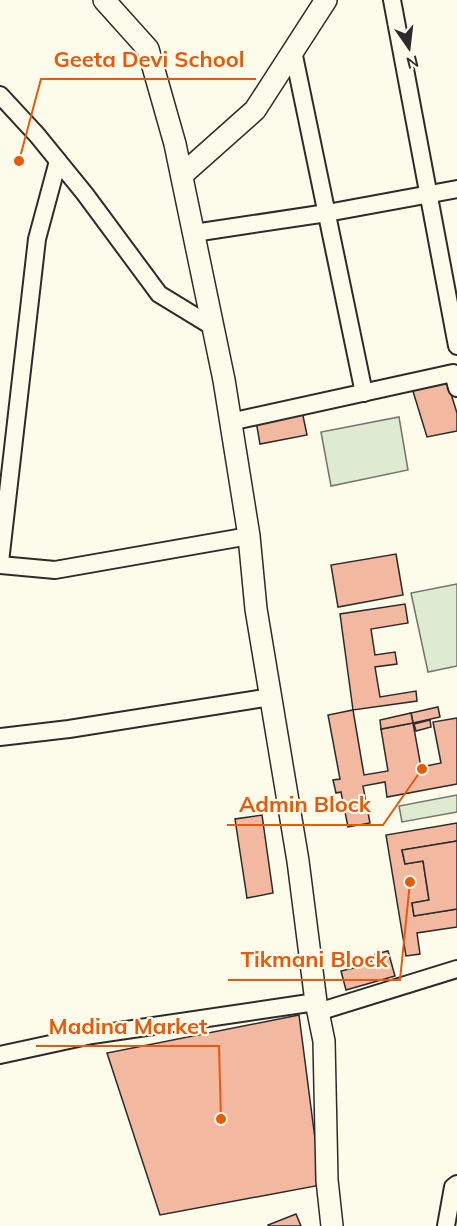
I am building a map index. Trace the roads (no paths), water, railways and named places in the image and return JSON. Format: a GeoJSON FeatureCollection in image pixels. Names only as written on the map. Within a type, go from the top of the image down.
{"type":"FeatureCollection","features":[{"type":"Feature","properties":{"kind":"street"},"geometry":{"type":"LineString","coordinates":[[105,0],[148,49],[175,144],[224,380],[249,536],[256,609],[298,861],[317,1007],[324,1041],[327,1180],[332,1226]]}},
{"type":"Feature","properties":{"kind":"street"},"geometry":{"type":"LineString","coordinates":[[182,175],[255,110],[326,0]]}},
{"type":"Feature","properties":{"kind":"street"},"geometry":{"type":"LineString","coordinates":[[392,0],[457,346]]}},
{"type":"Feature","properties":{"kind":"street"},"geometry":{"type":"LineString","coordinates":[[293,51],[364,393]]}},
{"type":"Feature","properties":{"kind":"street"},"geometry":{"type":"LineString","coordinates":[[0,95],[58,160],[159,294],[213,327]]}},
{"type":"Feature","properties":{"kind":"street"},"geometry":{"type":"LineString","coordinates":[[58,160],[37,239],[0,564],[55,570],[249,536]]}},
{"type":"Feature","properties":{"kind":"street"},"geometry":{"type":"LineString","coordinates":[[194,233],[327,213],[457,189]]}},
{"type":"Feature","properties":{"kind":"street"},"geometry":{"type":"LineString","coordinates":[[230,422],[453,373],[456,381]]}},
{"type":"Feature","properties":{"kind":"street"},"geometry":{"type":"LineString","coordinates":[[0,737],[69,729],[271,697]]}},
{"type":"Feature","properties":{"kind":"street"},"geometry":{"type":"LineString","coordinates":[[0,1055],[92,1035],[317,1007],[457,969]]}},
{"type":"Feature","properties":{"kind":"street"},"geometry":{"type":"LineString","coordinates":[[446,1226],[453,1187],[457,1184]]}},
{"type":"Feature","properties":{"kind":"place","name":"Geeta Devi School"},"geometry":{"type":"Point","coordinates":[19,161]}},
{"type":"Feature","properties":{"kind":"place","name":"Admin Block"},"geometry":{"type":"Point","coordinates":[422,769]}},
{"type":"Feature","properties":{"kind":"place","name":"Tikmani Block"},"geometry":{"type":"Point","coordinates":[410,882]}},
{"type":"Feature","properties":{"kind":"place","name":"Madina Market"},"geometry":{"type":"Point","coordinates":[221,1119]}}]}
